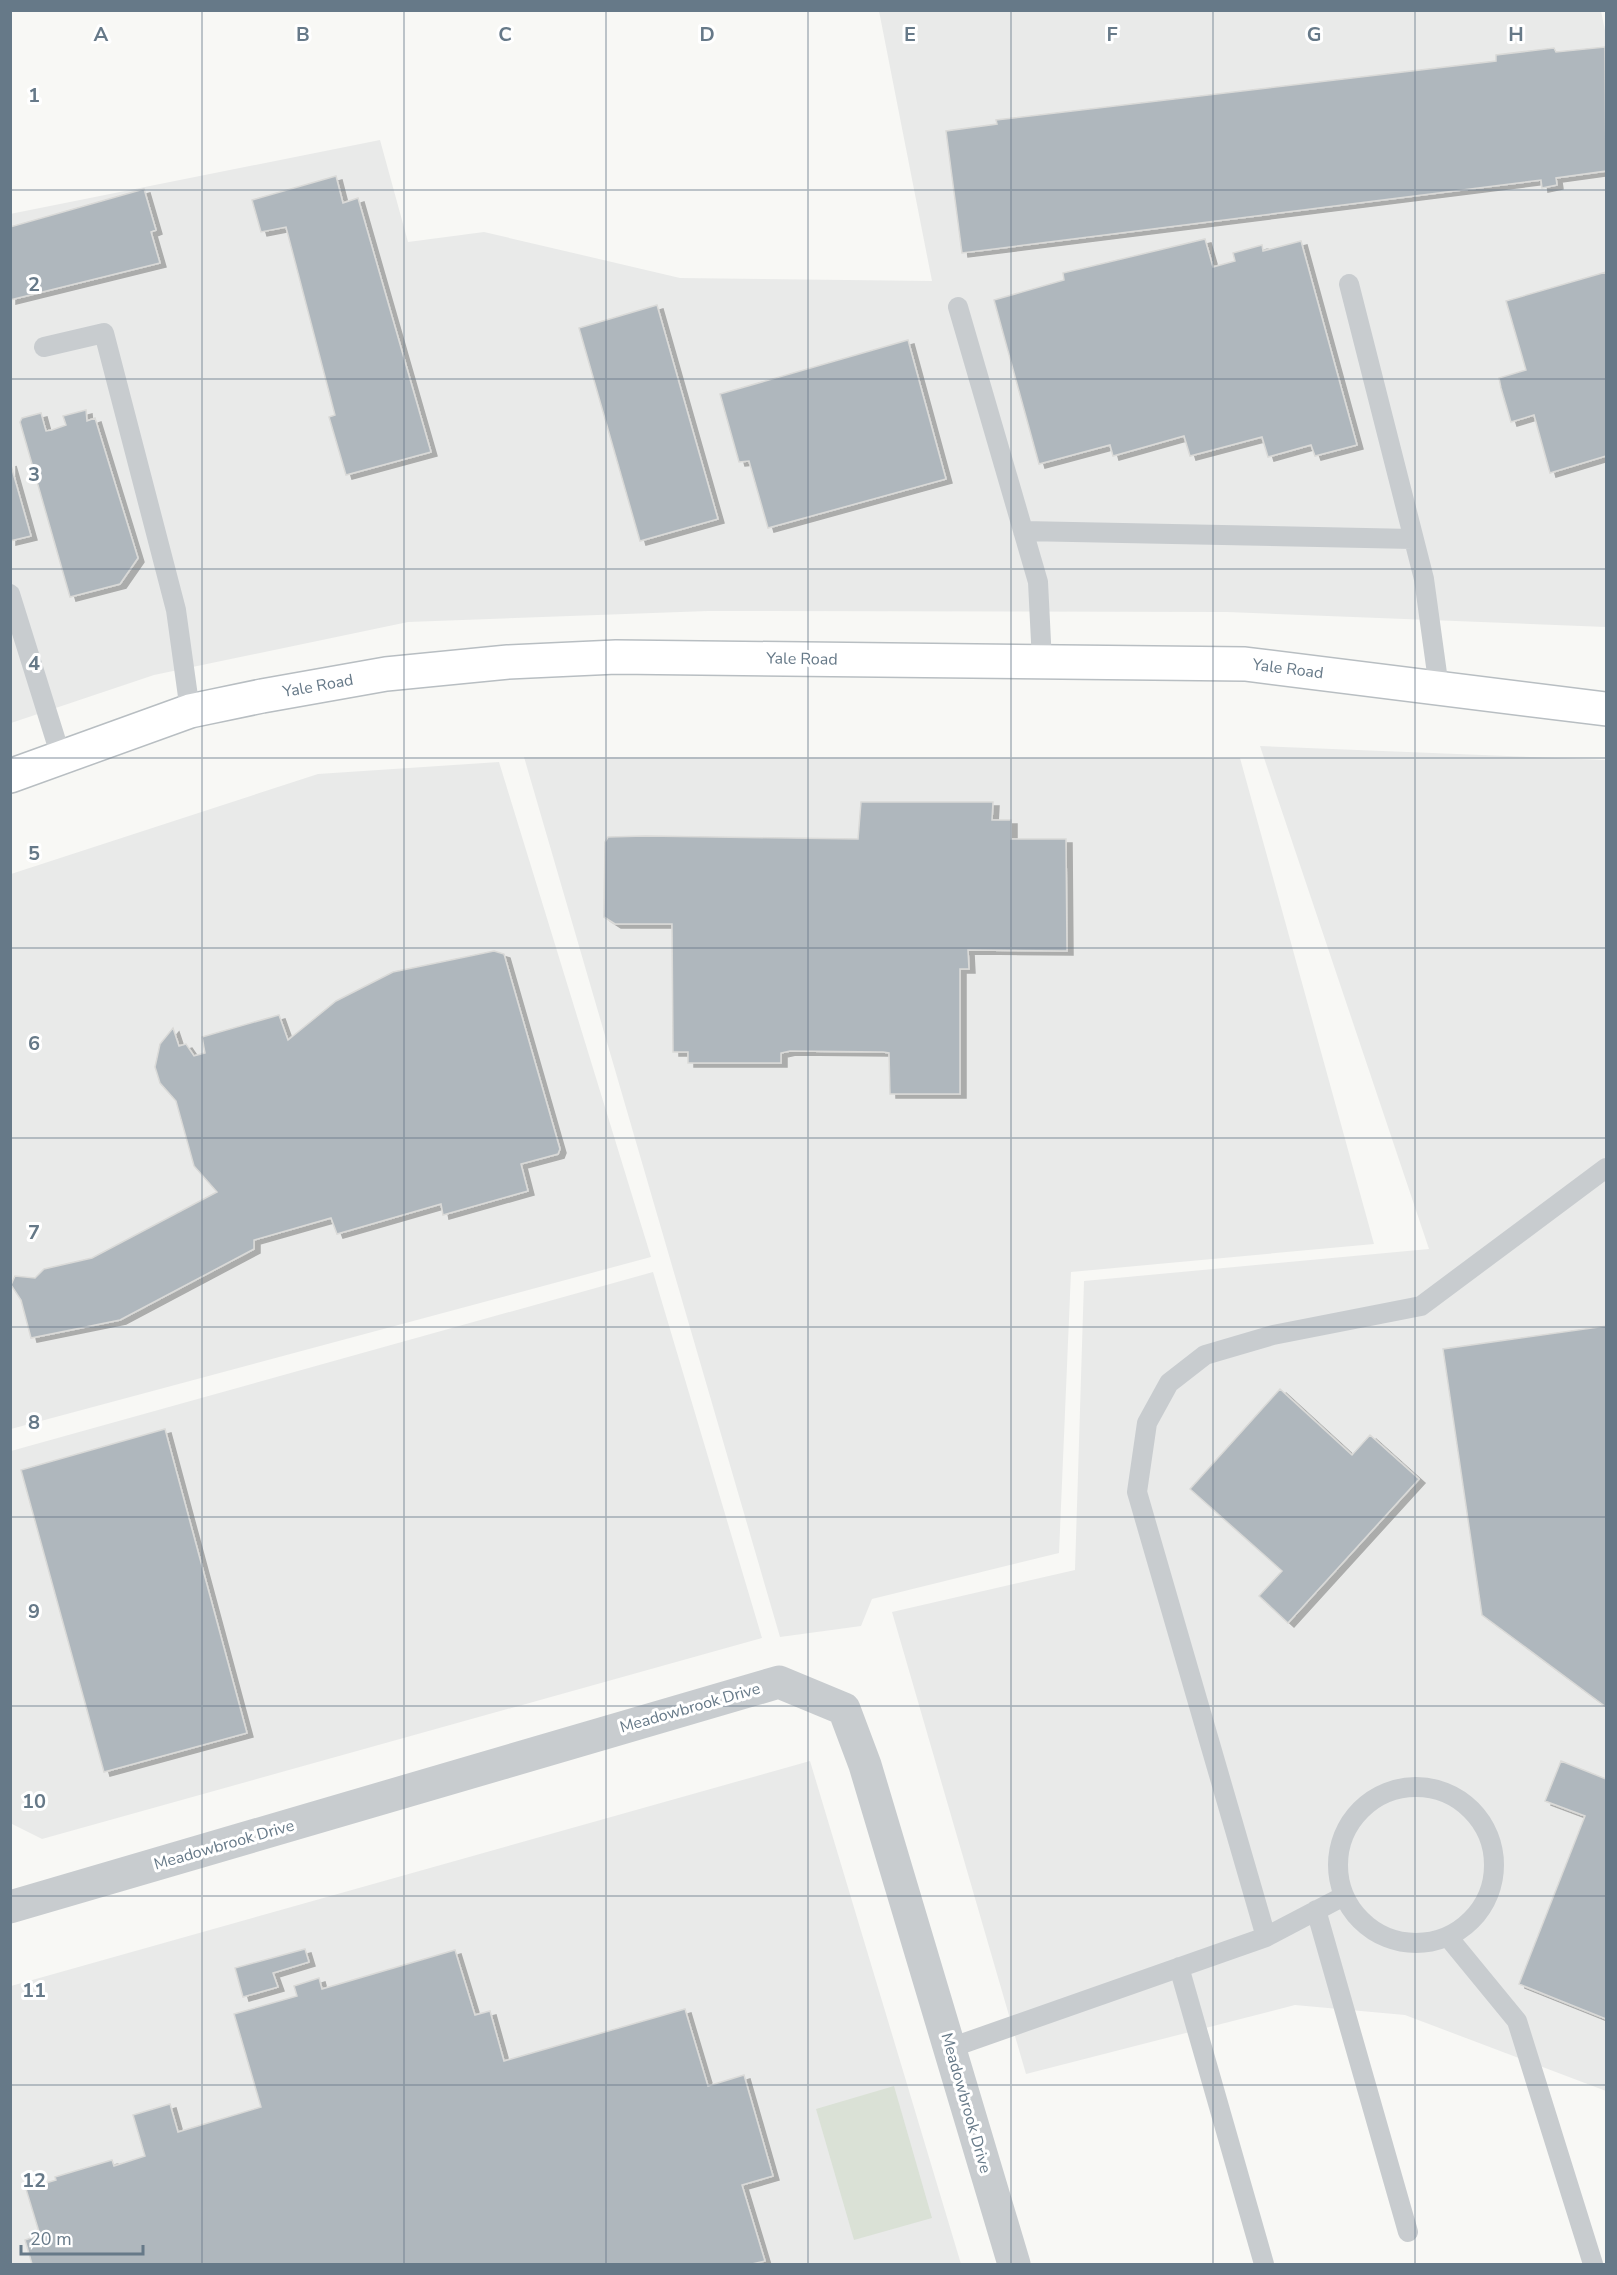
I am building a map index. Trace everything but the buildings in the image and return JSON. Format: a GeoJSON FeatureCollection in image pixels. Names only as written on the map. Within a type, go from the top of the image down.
{"type":"FeatureCollection","features":[{"type":"Feature","properties":{"kind":"main road","name":"Yale Road"},"geometry":{"type":"LineString","coordinates":[[10,776],[190,711],[386,674],[508,662],[616,657],[1245,664],[1606,709]]}},
{"type":"Feature","properties":{"kind":"street","name":"Meadowbrook Drive"},"geometry":{"type":"LineString","coordinates":[[10,1907],[778,1682],[844,1709],[865,1765],[1014,2265]]}},
{"type":"Feature","properties":{"kind":"lane"},"geometry":{"type":"LineString","coordinates":[[1349,284],[1424,579],[1439,688]]}},
{"type":"Feature","properties":{"kind":"lane"},"geometry":{"type":"LineString","coordinates":[[958,307],[1038,582],[1042,662]]}},
{"type":"Feature","properties":{"kind":"lane"},"geometry":{"type":"LineString","coordinates":[[44,347],[104,333],[176,610],[190,711]]}},
{"type":"Feature","properties":{"kind":"lane"},"geometry":{"type":"LineString","coordinates":[[1023,531],[1413,539]]}},
{"type":"Feature","properties":{"kind":"lane"},"geometry":{"type":"LineString","coordinates":[[10,594],[61,757]]}},
{"type":"Feature","properties":{"kind":"lane"},"geometry":{"type":"LineString","coordinates":[[1266,1936],[1137,1492],[1148,1424],[1169,1383],[1205,1356],[1273,1335],[1421,1306],[1606,1168]]}},
{"type":"Feature","properties":{"kind":"lane"},"geometry":{"type":"LineString","coordinates":[[1424,1786],[1450,1794],[1472,1810],[1487,1832],[1494,1856],[1493,1881],[1484,1904],[1468,1923],[1448,1936],[1424,1943],[1399,1942],[1377,1932],[1357,1917],[1344,1896],[1338,1870],[1341,1843],[1353,1818],[1372,1799],[1397,1789],[1424,1786]]}},
{"type":"Feature","properties":{"kind":"lane"},"geometry":{"type":"LineString","coordinates":[[950,2048],[1266,1936],[1344,1896]]}},
{"type":"Feature","properties":{"kind":"lane"},"geometry":{"type":"LineString","coordinates":[[1316,1910],[1408,2232]]}},
{"type":"Feature","properties":{"kind":"lane"},"geometry":{"type":"LineString","coordinates":[[1448,1936],[1517,2021],[1593,2265]]}},
{"type":"Feature","properties":{"kind":"lane"},"geometry":{"type":"LineString","coordinates":[[1179,1967],[1264,2265]]}},
{"type":"Feature","properties":{"kind":"shaded area"},"geometry":{"type":"Polygon","coordinates":[[[879,11],[1601,11],[1606,35],[1606,627],[1227,612],[708,611],[408,622],[154,675],[11,723],[10,214],[380,140],[408,242],[484,232],[680,278],[932,281],[879,11]]]}},
{"type":"Feature","properties":{"kind":"shaded area"},"geometry":{"type":"Polygon","coordinates":[[[1260,746],[1606,760],[1606,2091],[1405,2015],[1295,2005],[1026,2074],[892,1612],[1075,1570],[1084,1281],[1429,1249],[1260,746]]]}},
{"type":"Feature","properties":{"kind":"shaded area"},"geometry":{"type":"Polygon","coordinates":[[[524,757],[1240,758],[1374,1244],[1071,1272],[1059,1553],[872,1599],[861,1626],[780,1637],[524,757]]]}},
{"type":"Feature","properties":{"kind":"shaded area"},"geometry":{"type":"Polygon","coordinates":[[[499,762],[651,1257],[11,1429],[11,874],[318,774],[499,762]]]}},
{"type":"Feature","properties":{"kind":"shaded area"},"geometry":{"type":"Polygon","coordinates":[[[653,1272],[762,1638],[42,1839],[12,1824],[11,1451],[653,1272]]]}},
{"type":"Feature","properties":{"kind":"shaded area"},"geometry":{"type":"Polygon","coordinates":[[[810,1761],[961,2264],[11,2264],[11,1986],[810,1761]]]}},
{"type":"Feature","properties":{"kind":"shaded area"},"geometry":{"type":"Polygon","coordinates":[[[894,2086],[932,2218],[854,2240],[816,2109],[894,2086]]]}}]}
